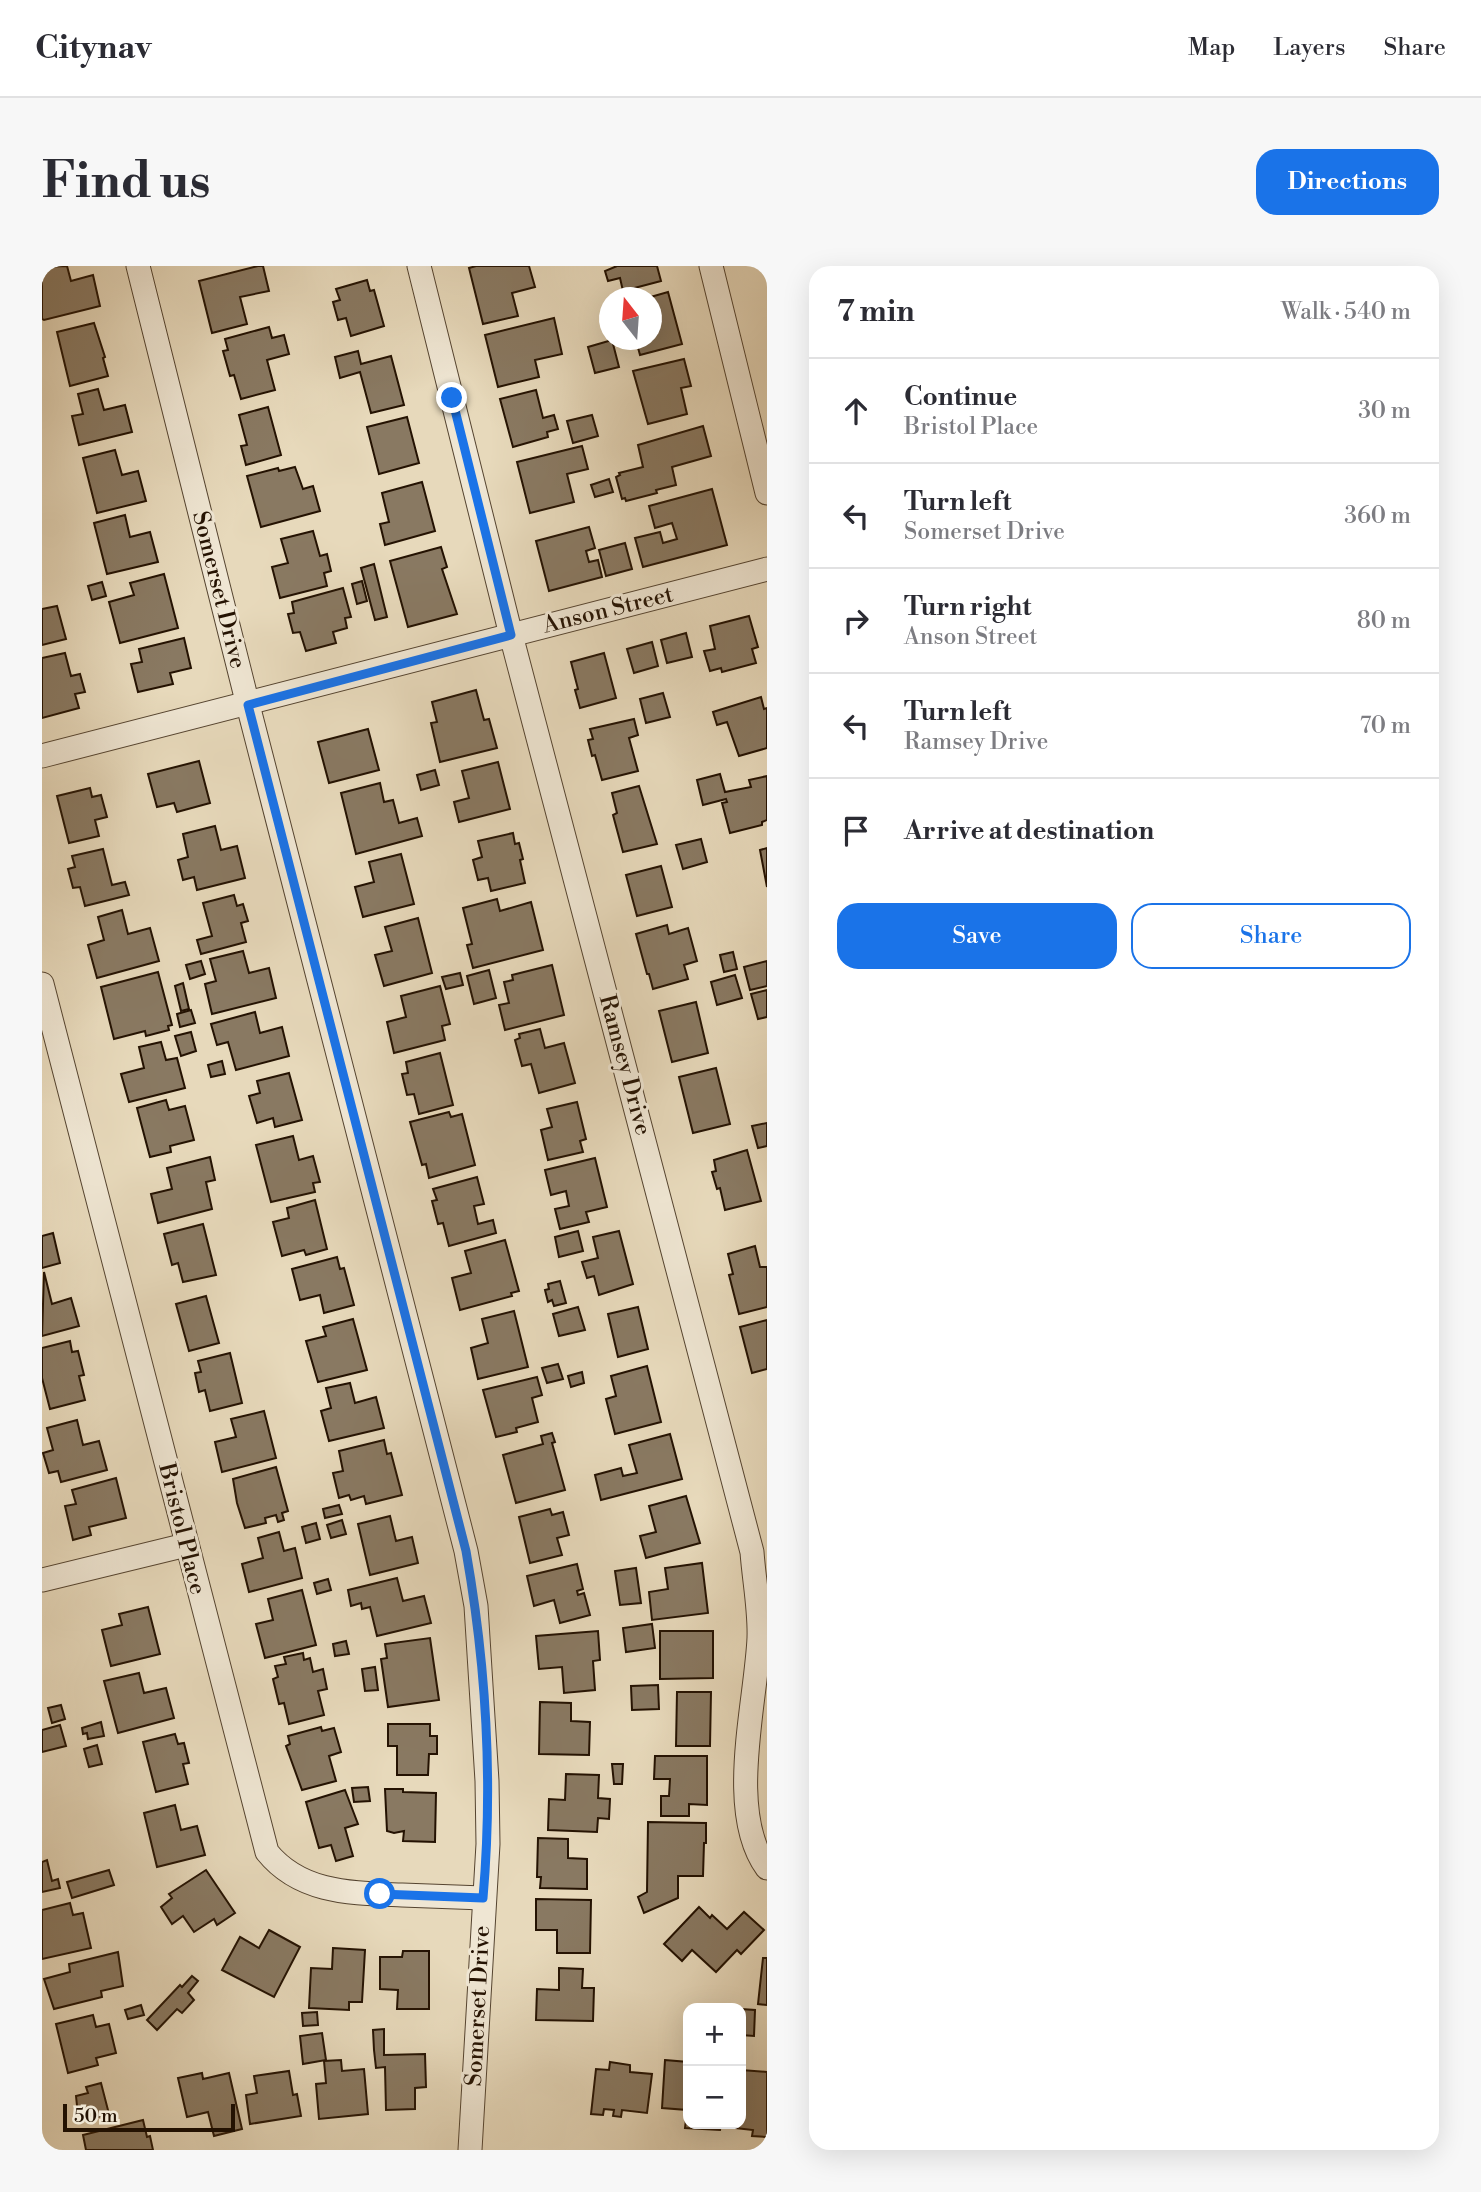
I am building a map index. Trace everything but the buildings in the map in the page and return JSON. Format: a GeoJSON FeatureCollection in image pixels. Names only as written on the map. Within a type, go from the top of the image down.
{"type":"FeatureCollection","features":[{"type":"Feature","properties":{"kind":"street","name":"Somerset Drive"},"geometry":{"type":"LineString","coordinates":[[138,266],[466,1551],[476,1606],[487,1781],[488,1844],[470,2150]]}},
{"type":"Feature","properties":{"kind":"street","name":"Ramsey Drive"},"geometry":{"type":"LineString","coordinates":[[419,266],[511,635],[752,1552],[759,1635],[746,1785],[747,1817],[757,1854],[767,1868]]}},
{"type":"Feature","properties":{"kind":"street"},"geometry":{"type":"LineString","coordinates":[[711,266],[767,493]]}},
{"type":"Feature","properties":{"kind":"street","name":"Anson Street"},"geometry":{"type":"LineString","coordinates":[[42,756],[767,569]]}},
{"type":"Feature","properties":{"kind":"street","name":"Bristol Place"},"geometry":{"type":"LineString","coordinates":[[42,984],[267,1853],[276,1864],[292,1875],[344,1893],[483,1898]]}},
{"type":"Feature","properties":{"kind":"street"},"geometry":{"type":"LineString","coordinates":[[42,1580],[186,1545]]}},
{"type":"Feature","properties":{"kind":"route"},"geometry":{"type":"LineString","coordinates":[[380,1894],[483,1898],[488,1844],[487,1781],[476,1606],[466,1551],[248,705],[511,635],[452,398]]}}]}
